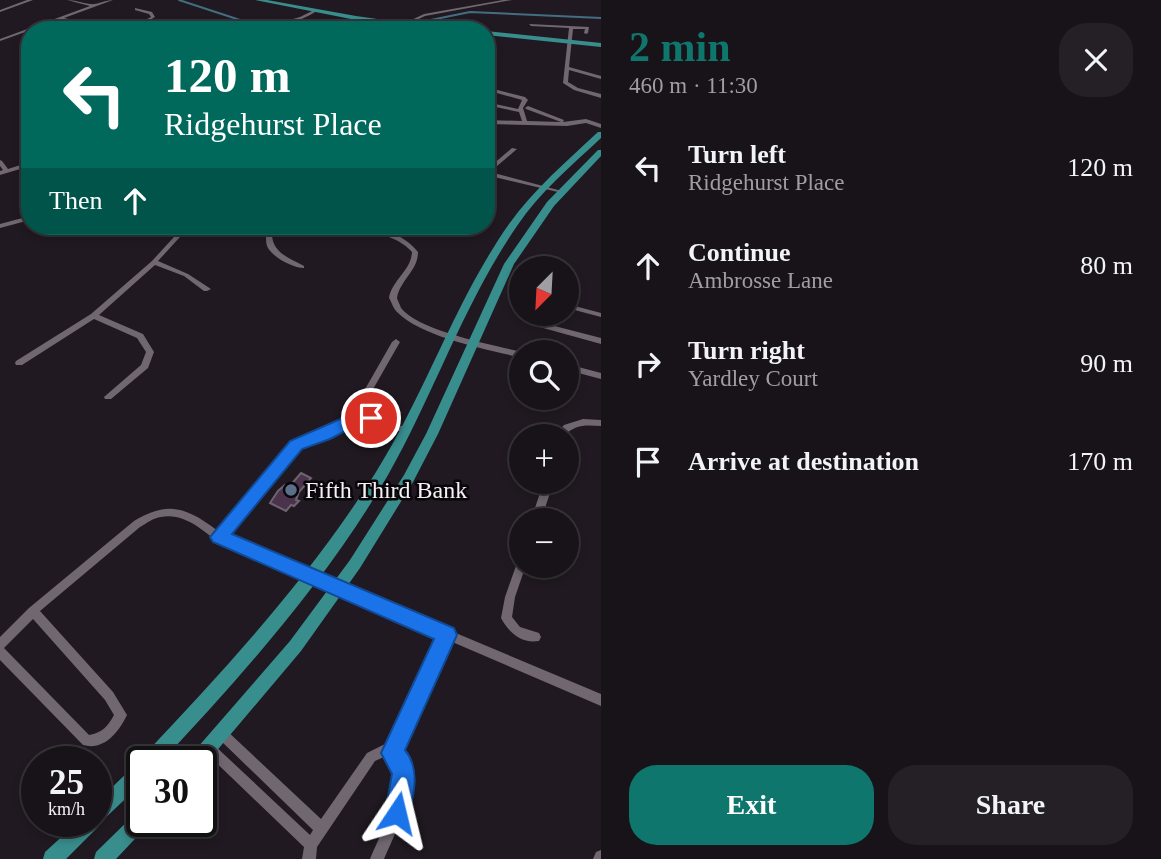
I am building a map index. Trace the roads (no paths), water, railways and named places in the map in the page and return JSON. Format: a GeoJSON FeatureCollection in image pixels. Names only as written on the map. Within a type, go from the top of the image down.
{"type":"FeatureCollection","features":[{"type":"Feature","properties":{"kind":"main road"},"geometry":{"type":"LineString","coordinates":[[258,0],[380,21]]}},
{"type":"Feature","properties":{"kind":"main road"},"geometry":{"type":"LineString","coordinates":[[495,34],[601,45]]}},
{"type":"Feature","properties":{"kind":"main road"},"geometry":{"type":"LineString","coordinates":[[164,746],[258,643],[312,575],[382,472],[489,263],[512,225],[541,189],[601,134]]}},
{"type":"Feature","properties":{"kind":"main road"},"geometry":{"type":"LineString","coordinates":[[211,746],[285,658],[393,504],[430,437],[509,264],[536,221],[558,194],[601,152]]}},
{"type":"Feature","properties":{"kind":"main road"},"geometry":{"type":"LineString","coordinates":[[112,801],[126,786]]}},
{"type":"Feature","properties":{"kind":"main road"},"geometry":{"type":"LineString","coordinates":[[103,859],[126,836]]}},
{"type":"Feature","properties":{"kind":"main road"},"geometry":{"type":"LineString","coordinates":[[52,859],[75,837]]}},
{"type":"Feature","properties":{"kind":"street"},"geometry":{"type":"LineString","coordinates":[[0,12],[32,0]]}},
{"type":"Feature","properties":{"kind":"street"},"geometry":{"type":"LineString","coordinates":[[69,0],[94,7]]}},
{"type":"Feature","properties":{"kind":"street"},"geometry":{"type":"LineString","coordinates":[[50,21],[111,0]]}},
{"type":"Feature","properties":{"kind":"street"},"geometry":{"type":"LineString","coordinates":[[411,21],[424,15],[510,0]]}},
{"type":"Feature","properties":{"kind":"street"},"geometry":{"type":"LineString","coordinates":[[136,9],[151,13],[153,17],[145,21]]}},
{"type":"Feature","properties":{"kind":"street"},"geometry":{"type":"LineString","coordinates":[[291,21],[315,11]]}},
{"type":"Feature","properties":{"kind":"street"},"geometry":{"type":"LineString","coordinates":[[58,18],[73,21]]}},
{"type":"Feature","properties":{"kind":"street"},"geometry":{"type":"LineString","coordinates":[[531,25],[587,28],[586,33]]}},
{"type":"Feature","properties":{"kind":"street"},"geometry":{"type":"LineString","coordinates":[[571,28],[565,81],[568,85],[601,96]]}},
{"type":"Feature","properties":{"kind":"street"},"geometry":{"type":"LineString","coordinates":[[0,40],[21,32]]}},
{"type":"Feature","properties":{"kind":"street"},"geometry":{"type":"LineString","coordinates":[[566,68],[601,78]]}},
{"type":"Feature","properties":{"kind":"street"},"geometry":{"type":"LineString","coordinates":[[495,90],[523,98],[521,111],[525,122]]}},
{"type":"Feature","properties":{"kind":"street"},"geometry":{"type":"LineString","coordinates":[[495,105],[521,111]]}},
{"type":"Feature","properties":{"kind":"street"},"geometry":{"type":"LineString","coordinates":[[528,108],[570,124]]}},
{"type":"Feature","properties":{"kind":"street"},"geometry":{"type":"LineString","coordinates":[[495,122],[570,124],[586,121],[601,126]]}},
{"type":"Feature","properties":{"kind":"street"},"geometry":{"type":"LineString","coordinates":[[495,166],[514,149]]}},
{"type":"Feature","properties":{"kind":"street"},"geometry":{"type":"LineString","coordinates":[[0,162],[3,172],[21,167]]}},
{"type":"Feature","properties":{"kind":"street"},"geometry":{"type":"LineString","coordinates":[[495,178],[558,194]]}},
{"type":"Feature","properties":{"kind":"street"},"geometry":{"type":"LineString","coordinates":[[0,226],[21,220]]}},
{"type":"Feature","properties":{"kind":"street"},"geometry":{"type":"LineString","coordinates":[[19,363],[93,316],[154,262],[179,235]]}},
{"type":"Feature","properties":{"kind":"street"},"geometry":{"type":"LineString","coordinates":[[270,235],[270,246],[279,255],[302,267]]}},
{"type":"Feature","properties":{"kind":"street"},"geometry":{"type":"LineString","coordinates":[[391,235],[411,245],[415,252],[415,261],[394,290],[396,309],[416,324],[509,352]]}},
{"type":"Feature","properties":{"kind":"street"},"geometry":{"type":"LineString","coordinates":[[154,262],[178,271],[207,289]]}},
{"type":"Feature","properties":{"kind":"street"},"geometry":{"type":"LineString","coordinates":[[579,310],[601,316]]}},
{"type":"Feature","properties":{"kind":"street"},"geometry":{"type":"LineString","coordinates":[[93,316],[140,336],[150,352],[145,366],[108,397]]}},
{"type":"Feature","properties":{"kind":"street"},"geometry":{"type":"LineString","coordinates":[[546,326],[601,341]]}},
{"type":"Feature","properties":{"kind":"street"},"geometry":{"type":"LineString","coordinates":[[361,416],[360,405],[396,342]]}},
{"type":"Feature","properties":{"kind":"street"},"geometry":{"type":"LineString","coordinates":[[579,370],[601,376]]}},
{"type":"Feature","properties":{"kind":"street"},"geometry":{"type":"LineString","coordinates":[[219,537],[296,445],[325,435],[361,416],[405,430]]}},
{"type":"Feature","properties":{"kind":"street"},"geometry":{"type":"LineString","coordinates":[[574,424],[581,421],[601,424]]}},
{"type":"Feature","properties":{"kind":"street"},"geometry":{"type":"LineString","coordinates":[[0,645],[33,611],[150,513],[181,513],[219,537],[601,700]]}},
{"type":"Feature","properties":{"kind":"street"},"geometry":{"type":"LineString","coordinates":[[517,578],[506,618],[516,631],[535,637]]}},
{"type":"Feature","properties":{"kind":"street"},"geometry":{"type":"LineString","coordinates":[[0,652],[87,741],[98,740],[115,729],[121,715],[109,696],[33,611]]}},
{"type":"Feature","properties":{"kind":"street"},"geometry":{"type":"LineString","coordinates":[[392,753],[447,635]]}},
{"type":"Feature","properties":{"kind":"street"},"geometry":{"type":"LineString","coordinates":[[222,734],[321,828]]}},
{"type":"Feature","properties":{"kind":"street"},"geometry":{"type":"LineString","coordinates":[[217,756],[310,852],[321,828],[371,757],[387,749],[402,765],[404,774],[397,813],[377,859]]}},
{"type":"Feature","properties":{"kind":"waterway"},"geometry":{"type":"LineString","coordinates":[[179,0],[240,20],[258,21]]}},
{"type":"Feature","properties":{"kind":"waterway"},"geometry":{"type":"LineString","coordinates":[[426,21],[470,12],[601,18]]}},
{"type":"Feature","properties":{"kind":"place","name":"Fifth Third Bank"},"geometry":{"type":"Point","coordinates":[291,490]}}]}
